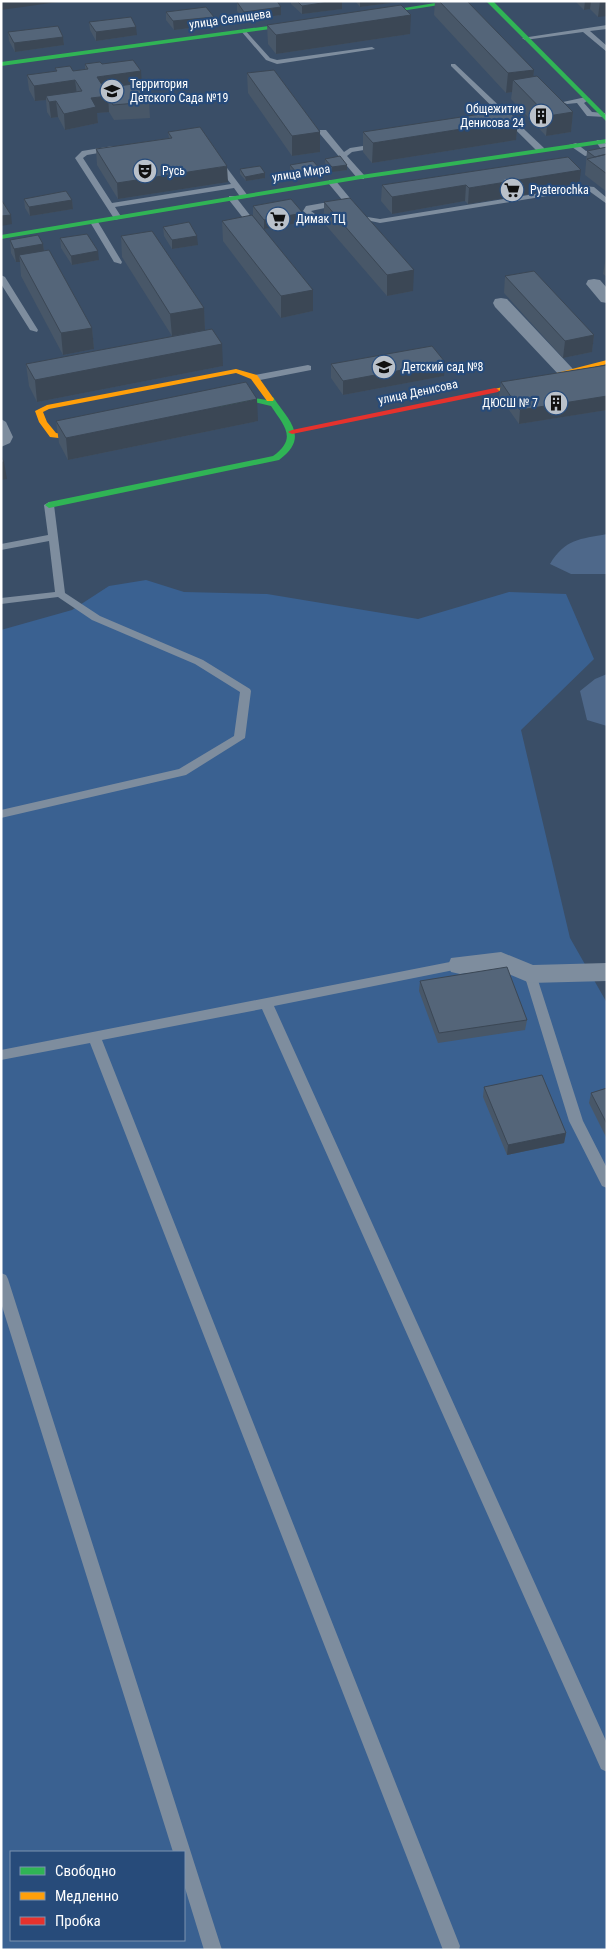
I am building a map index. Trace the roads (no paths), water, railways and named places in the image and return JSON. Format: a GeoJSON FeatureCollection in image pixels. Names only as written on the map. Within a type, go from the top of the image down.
{"type":"FeatureCollection","features":[{"type":"Feature","properties":{"kind":"street"},"geometry":{"type":"LineString","coordinates":[[358,15],[462,1]]}},
{"type":"Feature","properties":{"kind":"street"},"geometry":{"type":"LineString","coordinates":[[489,1],[604,118]]}},
{"type":"Feature","properties":{"kind":"street","name":"улица Селищева"},"geometry":{"type":"LineString","coordinates":[[1,64],[320,20]]}},
{"type":"Feature","properties":{"kind":"street","name":"улица Мира"},"geometry":{"type":"LineString","coordinates":[[1,237],[361,177],[603,141]]}},
{"type":"Feature","properties":{"kind":"street"},"geometry":{"type":"LineString","coordinates":[[594,284],[607,298]]}},
{"type":"Feature","properties":{"kind":"street"},"geometry":{"type":"LineString","coordinates":[[501,304],[566,372]]}},
{"type":"Feature","properties":{"kind":"street","name":"улица Денисова"},"geometry":{"type":"LineString","coordinates":[[292,432],[460,398],[607,362]]}},
{"type":"Feature","properties":{"kind":"street"},"geometry":{"type":"LineString","coordinates":[[49,505],[276,458],[289,450],[293,440],[292,432],[258,383],[246,373],[232,371],[47,407],[39,411],[49,434],[56,437],[65,438],[103,430]]}},
{"type":"Feature","properties":{"kind":"street"},"geometry":{"type":"LineString","coordinates":[[246,400],[257,395],[258,383]]}},
{"type":"Feature","properties":{"kind":"street"},"geometry":{"type":"LineString","coordinates":[[208,408],[246,400],[261,400],[273,404]]}},
{"type":"Feature","properties":{"kind":"street"},"geometry":{"type":"LineString","coordinates":[[460,965],[501,961],[530,974],[607,972]]}},
{"type":"Feature","properties":{"kind":"lane"},"geometry":{"type":"LineString","coordinates":[[524,38],[607,27]]}},
{"type":"Feature","properties":{"kind":"lane"},"geometry":{"type":"LineString","coordinates":[[585,30],[607,50]]}},
{"type":"Feature","properties":{"kind":"lane"},"geometry":{"type":"LineString","coordinates":[[244,31],[268,59],[277,62],[372,49]]}},
{"type":"Feature","properties":{"kind":"lane"},"geometry":{"type":"LineString","coordinates":[[453,65],[541,150]]}},
{"type":"Feature","properties":{"kind":"lane"},"geometry":{"type":"LineString","coordinates":[[567,102],[586,100]]}},
{"type":"Feature","properties":{"kind":"lane"},"geometry":{"type":"LineString","coordinates":[[505,125],[519,129]]}},
{"type":"Feature","properties":{"kind":"lane"},"geometry":{"type":"LineString","coordinates":[[323,132],[361,177]]}},
{"type":"Feature","properties":{"kind":"lane"},"geometry":{"type":"LineString","coordinates":[[344,156],[352,149],[383,144]]}},
{"type":"Feature","properties":{"kind":"lane"},"geometry":{"type":"LineString","coordinates":[[118,218],[79,157],[87,152],[119,148]]}},
{"type":"Feature","properties":{"kind":"lane"},"geometry":{"type":"LineString","coordinates":[[214,156],[236,186],[238,197],[265,241]]}},
{"type":"Feature","properties":{"kind":"lane"},"geometry":{"type":"LineString","coordinates":[[332,182],[372,231]]}},
{"type":"Feature","properties":{"kind":"lane"},"geometry":{"type":"LineString","coordinates":[[110,206],[236,186]]}},
{"type":"Feature","properties":{"kind":"lane"},"geometry":{"type":"LineString","coordinates":[[361,218],[380,222],[581,188],[591,189],[607,202]]}},
{"type":"Feature","properties":{"kind":"lane"},"geometry":{"type":"LineString","coordinates":[[325,205],[344,202],[345,198]]}},
{"type":"Feature","properties":{"kind":"lane"},"geometry":{"type":"LineString","coordinates":[[94,222],[118,262]]}},
{"type":"Feature","properties":{"kind":"lane"},"geometry":{"type":"LineString","coordinates":[[1,277],[34,330]]}},
{"type":"Feature","properties":{"kind":"lane"},"geometry":{"type":"LineString","coordinates":[[1,295],[11,293]]}},
{"type":"Feature","properties":{"kind":"lane"},"geometry":{"type":"LineString","coordinates":[[258,383],[308,368]]}},
{"type":"Feature","properties":{"kind":"lane"},"geometry":{"type":"LineString","coordinates":[[1,422],[8,437],[1,444]]}},
{"type":"Feature","properties":{"kind":"lane"},"geometry":{"type":"LineString","coordinates":[[49,505],[60,594]]}},
{"type":"Feature","properties":{"kind":"lane"},"geometry":{"type":"LineString","coordinates":[[1,547],[54,537]]}},
{"type":"Feature","properties":{"kind":"lane"},"geometry":{"type":"LineString","coordinates":[[1,601],[60,594],[96,618],[199,662],[246,691],[239,738],[182,772],[37,804],[1,814]]}},
{"type":"Feature","properties":{"kind":"lane"},"geometry":{"type":"LineString","coordinates":[[1,1055],[460,965]]}},
{"type":"Feature","properties":{"kind":"lane"},"geometry":{"type":"LineString","coordinates":[[530,974],[576,1121],[607,1182]]}},
{"type":"Feature","properties":{"kind":"lane"},"geometry":{"type":"LineString","coordinates":[[266,1003],[607,1764]]}},
{"type":"Feature","properties":{"kind":"lane"},"geometry":{"type":"LineString","coordinates":[[94,1036],[451,1946]]}},
{"type":"Feature","properties":{"kind":"lane"},"geometry":{"type":"LineString","coordinates":[[1,1279],[182,1851]]}},
{"type":"Feature","properties":{"kind":"lane"},"geometry":{"type":"LineString","coordinates":[[185,1861],[213,1950]]}},
{"type":"Feature","properties":{"kind":"place","name":"Территория Детского Сада №19"},"geometry":{"type":"Point","coordinates":[112,91]}},
{"type":"Feature","properties":{"kind":"place","name":"Общежитие Денисова 24"},"geometry":{"type":"Point","coordinates":[541,116]}},
{"type":"Feature","properties":{"kind":"place","name":"Русь"},"geometry":{"type":"Point","coordinates":[145,171]}},
{"type":"Feature","properties":{"kind":"place","name":"Pyaterochka"},"geometry":{"type":"Point","coordinates":[512,190]}},
{"type":"Feature","properties":{"kind":"place","name":"Димак ТЦ"},"geometry":{"type":"Point","coordinates":[278,219]}},
{"type":"Feature","properties":{"kind":"place","name":"Детский сад №8"},"geometry":{"type":"Point","coordinates":[384,367]}},
{"type":"Feature","properties":{"kind":"place","name":"ДЮСШ № 7"},"geometry":{"type":"Point","coordinates":[556,403]}}]}
